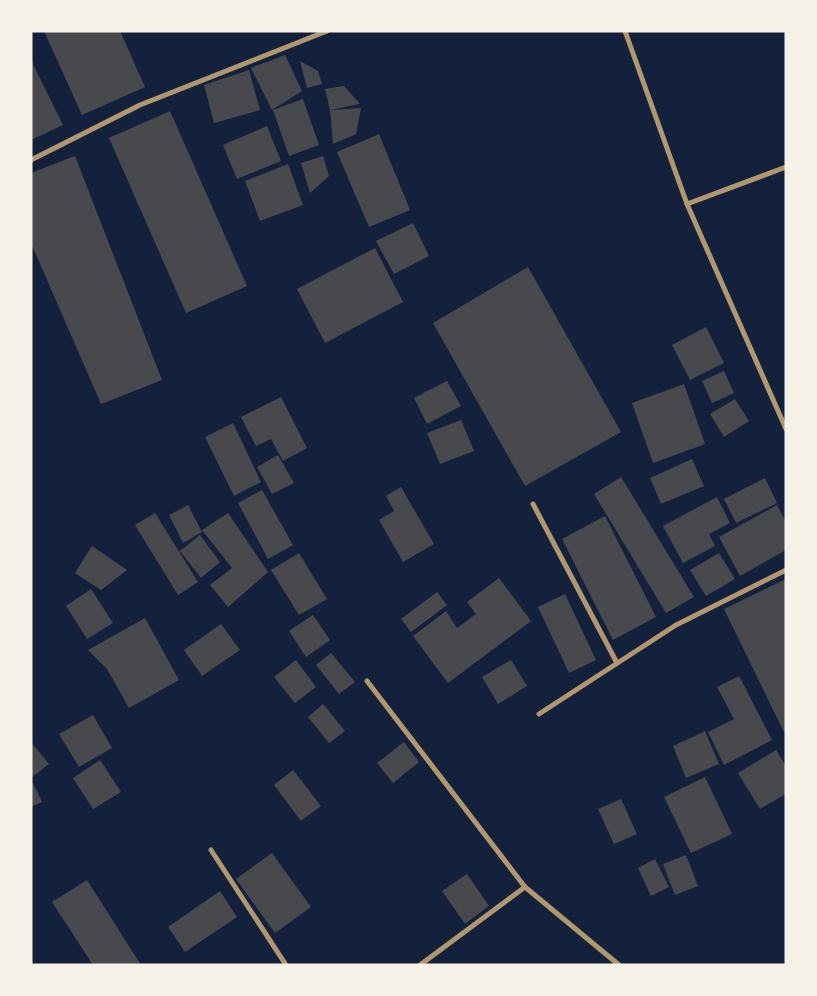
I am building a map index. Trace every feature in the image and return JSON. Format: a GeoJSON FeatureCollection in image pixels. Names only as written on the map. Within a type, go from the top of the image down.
{"type":"FeatureCollection","features":[{"type":"Feature","properties":{"kind":"street"},"geometry":{"type":"LineString","coordinates":[[31,160],[140,105],[327,31]]}},
{"type":"Feature","properties":{"kind":"street"},"geometry":{"type":"LineString","coordinates":[[625,31],[686,204],[786,429]]}},
{"type":"Feature","properties":{"kind":"street"},"geometry":{"type":"LineString","coordinates":[[686,204],[786,167]]}},
{"type":"Feature","properties":{"kind":"street"},"geometry":{"type":"LineString","coordinates":[[533,504],[617,663]]}},
{"type":"Feature","properties":{"kind":"street"},"geometry":{"type":"LineString","coordinates":[[539,714],[676,625],[786,570]]}},
{"type":"Feature","properties":{"kind":"street"},"geometry":{"type":"LineString","coordinates":[[367,681],[525,887],[619,965]]}},
{"type":"Feature","properties":{"kind":"street"},"geometry":{"type":"LineString","coordinates":[[210,850],[286,965]]}},
{"type":"Feature","properties":{"kind":"street"},"geometry":{"type":"LineString","coordinates":[[420,965],[525,887]]}},
{"type":"Feature","properties":{"kind":"building"},"geometry":{"type":"Polygon","coordinates":[[[44,31],[120,31],[145,87],[82,115],[44,31]]]}},
{"type":"Feature","properties":{"kind":"building"},"geometry":{"type":"Polygon","coordinates":[[[285,55],[302,91],[272,110],[251,68],[285,55]]]}},
{"type":"Feature","properties":{"kind":"building"},"geometry":{"type":"Polygon","coordinates":[[[31,60],[63,125],[31,140],[31,60]]]}},
{"type":"Feature","properties":{"kind":"building"},"geometry":{"type":"Polygon","coordinates":[[[300,61],[318,71],[322,84],[307,88],[300,61]]]}},
{"type":"Feature","properties":{"kind":"building"},"geometry":{"type":"Polygon","coordinates":[[[249,70],[260,110],[214,123],[204,85],[249,70]]]}},
{"type":"Feature","properties":{"kind":"building"},"geometry":{"type":"Polygon","coordinates":[[[344,86],[360,104],[330,110],[325,89],[344,86]]]}},
{"type":"Feature","properties":{"kind":"building"},"geometry":{"type":"Polygon","coordinates":[[[303,99],[319,145],[289,156],[273,110],[303,99]]]}},
{"type":"Feature","properties":{"kind":"building"},"geometry":{"type":"Polygon","coordinates":[[[361,108],[356,134],[333,144],[330,110],[361,108]]]}},
{"type":"Feature","properties":{"kind":"building"},"geometry":{"type":"Polygon","coordinates":[[[170,111],[247,286],[186,313],[109,138],[170,111]]]}},
{"type":"Feature","properties":{"kind":"building"},"geometry":{"type":"Polygon","coordinates":[[[267,126],[281,161],[237,179],[223,145],[267,126]]]}},
{"type":"Feature","properties":{"kind":"building"},"geometry":{"type":"Polygon","coordinates":[[[379,134],[410,210],[369,227],[337,152],[379,134]]]}},
{"type":"Feature","properties":{"kind":"building"},"geometry":{"type":"Polygon","coordinates":[[[75,156],[162,380],[101,404],[31,243],[31,173],[75,156]]]}},
{"type":"Feature","properties":{"kind":"building"},"geometry":{"type":"Polygon","coordinates":[[[323,156],[329,176],[310,193],[301,163],[323,156]]]}},
{"type":"Feature","properties":{"kind":"building"},"geometry":{"type":"Polygon","coordinates":[[[288,164],[303,205],[260,221],[245,181],[288,164]]]}},
{"type":"Feature","properties":{"kind":"building"},"geometry":{"type":"Polygon","coordinates":[[[413,223],[429,256],[394,274],[376,241],[413,223]]]}},
{"type":"Feature","properties":{"kind":"building"},"geometry":{"type":"Polygon","coordinates":[[[375,248],[403,302],[325,343],[297,289],[375,248]]]}},
{"type":"Feature","properties":{"kind":"building"},"geometry":{"type":"Polygon","coordinates":[[[528,267],[621,432],[525,486],[433,323],[528,267]]]}},
{"type":"Feature","properties":{"kind":"building"},"geometry":{"type":"Polygon","coordinates":[[[706,327],[724,363],[690,380],[672,345],[706,327]]]}},
{"type":"Feature","properties":{"kind":"building"},"geometry":{"type":"Polygon","coordinates":[[[724,371],[734,393],[712,403],[702,381],[724,371]]]}},
{"type":"Feature","properties":{"kind":"building"},"geometry":{"type":"Polygon","coordinates":[[[447,381],[461,406],[427,424],[414,398],[447,381]]]}},
{"type":"Feature","properties":{"kind":"building"},"geometry":{"type":"Polygon","coordinates":[[[684,384],[705,444],[653,463],[632,403],[684,384]]]}},
{"type":"Feature","properties":{"kind":"building"},"geometry":{"type":"Polygon","coordinates":[[[281,397],[307,448],[283,461],[271,439],[256,446],[241,417],[281,397]]]}},
{"type":"Feature","properties":{"kind":"building"},"geometry":{"type":"Polygon","coordinates":[[[735,399],[749,421],[724,437],[710,414],[735,399]]]}},
{"type":"Feature","properties":{"kind":"building"},"geometry":{"type":"Polygon","coordinates":[[[461,420],[474,451],[440,464],[427,433],[461,420]]]}},
{"type":"Feature","properties":{"kind":"building"},"geometry":{"type":"Polygon","coordinates":[[[233,423],[261,482],[234,496],[205,437],[233,423]]]}},
{"type":"Feature","properties":{"kind":"building"},"geometry":{"type":"Polygon","coordinates":[[[278,455],[294,483],[272,494],[257,467],[278,455]]]}},
{"type":"Feature","properties":{"kind":"building"},"geometry":{"type":"Polygon","coordinates":[[[692,459],[704,486],[661,504],[650,478],[692,459]]]}},
{"type":"Feature","properties":{"kind":"building"},"geometry":{"type":"Polygon","coordinates":[[[621,477],[694,597],[666,613],[594,494],[621,477]]]}},
{"type":"Feature","properties":{"kind":"building"},"geometry":{"type":"Polygon","coordinates":[[[765,478],[777,503],[736,523],[724,499],[765,478]]]}},
{"type":"Feature","properties":{"kind":"building"},"geometry":{"type":"Polygon","coordinates":[[[401,487],[434,544],[403,562],[379,520],[394,511],[386,496],[401,487]]]}},
{"type":"Feature","properties":{"kind":"building"},"geometry":{"type":"Polygon","coordinates":[[[262,490],[293,545],[268,559],[238,503],[262,490]]]}},
{"type":"Feature","properties":{"kind":"building"},"geometry":{"type":"Polygon","coordinates":[[[717,497],[730,523],[709,534],[715,546],[683,563],[663,526],[717,497]]]}},
{"type":"Feature","properties":{"kind":"building"},"geometry":{"type":"Polygon","coordinates":[[[188,505],[202,532],[183,543],[169,515],[188,505]]]}},
{"type":"Feature","properties":{"kind":"building"},"geometry":{"type":"Polygon","coordinates":[[[777,505],[786,522],[786,550],[740,576],[719,537],[777,505]]]}},
{"type":"Feature","properties":{"kind":"building"},"geometry":{"type":"Polygon","coordinates":[[[155,513],[198,582],[178,595],[135,525],[155,513]]]}},
{"type":"Feature","properties":{"kind":"building"},"geometry":{"type":"Polygon","coordinates":[[[228,513],[268,572],[228,607],[210,585],[232,568],[202,530],[228,513]]]}},
{"type":"Feature","properties":{"kind":"building"},"geometry":{"type":"Polygon","coordinates":[[[605,516],[656,617],[613,640],[562,539],[605,516]]]}},
{"type":"Feature","properties":{"kind":"building"},"geometry":{"type":"Polygon","coordinates":[[[200,535],[220,562],[201,578],[180,551],[200,535]]]}},
{"type":"Feature","properties":{"kind":"building"},"geometry":{"type":"Polygon","coordinates":[[[92,546],[127,570],[101,590],[75,573],[92,546]]]}},
{"type":"Feature","properties":{"kind":"building"},"geometry":{"type":"Polygon","coordinates":[[[299,553],[327,599],[299,615],[271,570],[299,553]]]}},
{"type":"Feature","properties":{"kind":"building"},"geometry":{"type":"Polygon","coordinates":[[[719,553],[735,579],[706,596],[690,570],[719,553]]]}},
{"type":"Feature","properties":{"kind":"building"},"geometry":{"type":"Polygon","coordinates":[[[499,578],[531,621],[448,683],[413,636],[446,611],[457,628],[476,614],[467,602],[499,578]]]}},
{"type":"Feature","properties":{"kind":"building"},"geometry":{"type":"Polygon","coordinates":[[[786,579],[786,731],[784,732],[724,609],[786,579]]]}},
{"type":"Feature","properties":{"kind":"building"},"geometry":{"type":"Polygon","coordinates":[[[91,589],[113,623],[87,639],[66,606],[91,589]]]}},
{"type":"Feature","properties":{"kind":"building"},"geometry":{"type":"Polygon","coordinates":[[[437,592],[447,605],[411,632],[401,619],[437,592]]]}},
{"type":"Feature","properties":{"kind":"building"},"geometry":{"type":"Polygon","coordinates":[[[565,594],[596,660],[569,673],[538,607],[565,594]]]}},
{"type":"Feature","properties":{"kind":"building"},"geometry":{"type":"Polygon","coordinates":[[[313,615],[330,640],[306,657],[289,631],[313,615]]]}},
{"type":"Feature","properties":{"kind":"building"},"geometry":{"type":"Polygon","coordinates":[[[145,618],[179,680],[129,708],[107,669],[88,650],[145,618]]]}},
{"type":"Feature","properties":{"kind":"building"},"geometry":{"type":"Polygon","coordinates":[[[221,624],[240,650],[202,676],[184,650],[221,624]]]}},
{"type":"Feature","properties":{"kind":"building"},"geometry":{"type":"Polygon","coordinates":[[[331,653],[355,682],[339,694],[316,665],[331,653]]]}},
{"type":"Feature","properties":{"kind":"building"},"geometry":{"type":"Polygon","coordinates":[[[296,660],[316,687],[295,703],[274,677],[296,660]]]}},
{"type":"Feature","properties":{"kind":"building"},"geometry":{"type":"Polygon","coordinates":[[[511,660],[527,686],[498,704],[482,677],[511,660]]]}},
{"type":"Feature","properties":{"kind":"building"},"geometry":{"type":"Polygon","coordinates":[[[739,676],[772,740],[724,765],[708,732],[734,719],[717,687],[739,676]]]}},
{"type":"Feature","properties":{"kind":"building"},"geometry":{"type":"Polygon","coordinates":[[[323,704],[345,731],[329,743],[308,717],[323,704]]]}},
{"type":"Feature","properties":{"kind":"building"},"geometry":{"type":"Polygon","coordinates":[[[93,715],[112,748],[79,767],[59,734],[93,715]]]}},
{"type":"Feature","properties":{"kind":"building"},"geometry":{"type":"Polygon","coordinates":[[[705,731],[719,764],[686,778],[673,746],[705,731]]]}},
{"type":"Feature","properties":{"kind":"building"},"geometry":{"type":"Polygon","coordinates":[[[31,742],[49,764],[31,778],[31,742]]]}},
{"type":"Feature","properties":{"kind":"building"},"geometry":{"type":"Polygon","coordinates":[[[404,742],[419,762],[393,783],[377,763],[404,742]]]}},
{"type":"Feature","properties":{"kind":"building"},"geometry":{"type":"Polygon","coordinates":[[[776,750],[786,766],[786,794],[760,809],[738,773],[776,750]]]}},
{"type":"Feature","properties":{"kind":"building"},"geometry":{"type":"Polygon","coordinates":[[[100,760],[121,792],[93,809],[73,778],[100,760]]]}},
{"type":"Feature","properties":{"kind":"building"},"geometry":{"type":"Polygon","coordinates":[[[293,770],[321,806],[301,821],[274,785],[293,770]]]}},
{"type":"Feature","properties":{"kind":"building"},"geometry":{"type":"Polygon","coordinates":[[[705,777],[732,834],[691,853],[664,797],[705,777]]]}},
{"type":"Feature","properties":{"kind":"building"},"geometry":{"type":"Polygon","coordinates":[[[33,783],[42,802],[31,807],[31,784],[33,783]]]}},
{"type":"Feature","properties":{"kind":"building"},"geometry":{"type":"Polygon","coordinates":[[[621,799],[637,834],[614,844],[598,809],[621,799]]]}},
{"type":"Feature","properties":{"kind":"building"},"geometry":{"type":"Polygon","coordinates":[[[272,853],[311,907],[275,933],[236,879],[272,853]]]}},
{"type":"Feature","properties":{"kind":"building"},"geometry":{"type":"Polygon","coordinates":[[[686,855],[698,886],[675,895],[663,864],[686,855]]]}},
{"type":"Feature","properties":{"kind":"building"},"geometry":{"type":"Polygon","coordinates":[[[655,859],[669,887],[651,896],[638,868],[655,859]]]}},
{"type":"Feature","properties":{"kind":"building"},"geometry":{"type":"Polygon","coordinates":[[[467,874],[489,906],[465,924],[442,891],[467,874]]]}},
{"type":"Feature","properties":{"kind":"building"},"geometry":{"type":"Polygon","coordinates":[[[87,880],[141,965],[93,965],[52,902],[87,880]]]}},
{"type":"Feature","properties":{"kind":"building"},"geometry":{"type":"Polygon","coordinates":[[[220,891],[237,917],[185,952],[168,927],[220,891]]]}}]}
